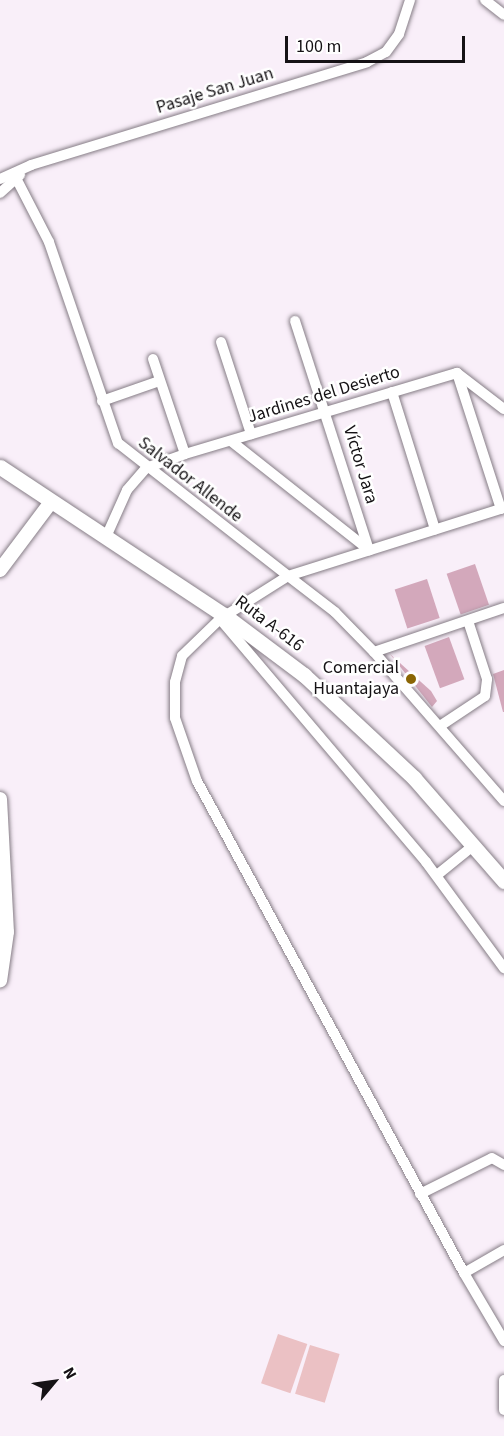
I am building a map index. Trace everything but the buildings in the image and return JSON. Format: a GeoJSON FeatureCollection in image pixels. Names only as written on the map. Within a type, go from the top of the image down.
{"type":"FeatureCollection","features":[{"type":"Feature","properties":{"kind":"main road","name":"Ruta A-616"},"geometry":{"type":"LineString","coordinates":[[0,468],[222,617],[347,712],[474,845],[504,881]]}},
{"type":"Feature","properties":{"kind":"street","name":"Pasaje San Juan"},"geometry":{"type":"LineString","coordinates":[[0,179],[31,165],[367,62],[386,52],[399,34],[410,0]]}},
{"type":"Feature","properties":{"kind":"street"},"geometry":{"type":"LineString","coordinates":[[485,0],[504,15]]}},
{"type":"Feature","properties":{"kind":"street","name":"Pasaje San Juan"},"geometry":{"type":"LineString","coordinates":[[0,193],[31,165]]}},
{"type":"Feature","properties":{"kind":"street","name":"Salvador Allende"},"geometry":{"type":"LineString","coordinates":[[16,178],[49,242],[118,443],[146,468],[288,576]]}},
{"type":"Feature","properties":{"kind":"street","name":"Víctor Jara"},"geometry":{"type":"LineString","coordinates":[[295,321],[326,411],[369,550]]}},
{"type":"Feature","properties":{"kind":"street"},"geometry":{"type":"LineString","coordinates":[[221,342],[251,434]]}},
{"type":"Feature","properties":{"kind":"street"},"geometry":{"type":"LineString","coordinates":[[153,359],[185,454]]}},
{"type":"Feature","properties":{"kind":"street"},"geometry":{"type":"LineString","coordinates":[[457,373],[504,409]]}},
{"type":"Feature","properties":{"kind":"street"},"geometry":{"type":"LineString","coordinates":[[457,373],[502,508],[288,576],[222,617],[182,656],[175,718],[197,781],[420,1194],[504,1341]]}},
{"type":"Feature","properties":{"kind":"street","name":"Jardines del Desierto"},"geometry":{"type":"LineString","coordinates":[[146,468],[185,454],[457,373]]}},
{"type":"Feature","properties":{"kind":"street"},"geometry":{"type":"LineString","coordinates":[[102,401],[159,381]]}},
{"type":"Feature","properties":{"kind":"street"},"geometry":{"type":"LineString","coordinates":[[392,392],[435,529]]}},
{"type":"Feature","properties":{"kind":"street"},"geometry":{"type":"LineString","coordinates":[[231,441],[369,550]]}},
{"type":"Feature","properties":{"kind":"street"},"geometry":{"type":"LineString","coordinates":[[106,537],[127,490],[146,468]]}},
{"type":"Feature","properties":{"kind":"street"},"geometry":{"type":"LineString","coordinates":[[0,570],[51,502]]}},
{"type":"Feature","properties":{"kind":"street"},"geometry":{"type":"LineString","coordinates":[[288,576],[335,612],[374,652],[504,801]]}},
{"type":"Feature","properties":{"kind":"street"},"geometry":{"type":"LineString","coordinates":[[374,652],[504,608]]}},
{"type":"Feature","properties":{"kind":"street"},"geometry":{"type":"LineString","coordinates":[[222,617],[437,875],[504,968]]}},
{"type":"Feature","properties":{"kind":"street"},"geometry":{"type":"LineString","coordinates":[[440,726],[485,696],[487,679],[468,621]]}},
{"type":"Feature","properties":{"kind":"street"},"geometry":{"type":"LineString","coordinates":[[0,800],[7,932],[0,981]]}},
{"type":"Feature","properties":{"kind":"street"},"geometry":{"type":"LineString","coordinates":[[437,875],[474,845]]}},
{"type":"Feature","properties":{"kind":"street"},"geometry":{"type":"LineString","coordinates":[[420,1194],[492,1158],[504,1165]]}},
{"type":"Feature","properties":{"kind":"street"},"geometry":{"type":"LineString","coordinates":[[464,1273],[504,1250]]}},
{"type":"Feature","properties":{"kind":"street"},"geometry":{"type":"LineString","coordinates":[[504,1380],[504,1410]]}},
{"type":"Feature","properties":{"kind":"shaded area"},"geometry":{"type":"Polygon","coordinates":[[[278,1334],[307,1344],[290,1393],[261,1383],[278,1334]]]}},
{"type":"Feature","properties":{"kind":"shaded area"},"geometry":{"type":"Polygon","coordinates":[[[310,1345],[340,1354],[325,1403],[295,1394],[310,1345]]]}},
{"type":"Feature","properties":{"kind":"place","name":"Comercial Huantajaya"},"geometry":{"type":"Point","coordinates":[411,679]}}]}
